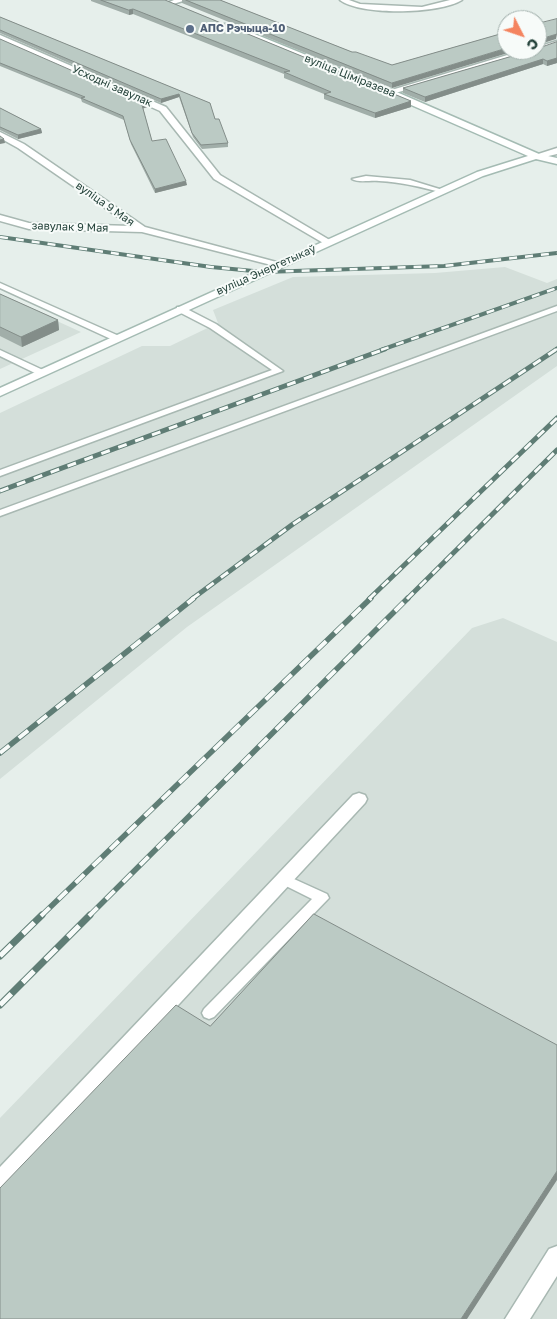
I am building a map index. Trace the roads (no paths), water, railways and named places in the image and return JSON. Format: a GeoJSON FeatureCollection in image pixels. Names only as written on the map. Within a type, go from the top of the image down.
{"type":"FeatureCollection","features":[{"type":"Feature","properties":{"kind":"street"},"geometry":{"type":"LineString","coordinates":[[166,2],[183,0]]}},
{"type":"Feature","properties":{"kind":"street"},"geometry":{"type":"LineString","coordinates":[[343,0],[359,6],[422,9],[459,0]]}},
{"type":"Feature","properties":{"kind":"street"},"geometry":{"type":"LineString","coordinates":[[166,2],[188,10]]}},
{"type":"Feature","properties":{"kind":"street","name":"вуліца Ціміразева"},"geometry":{"type":"LineString","coordinates":[[222,24],[389,92],[536,156],[557,160]]}},
{"type":"Feature","properties":{"kind":"street","name":"Усходні завулак"},"geometry":{"type":"LineString","coordinates":[[0,37],[140,97],[163,109],[217,177],[328,242]]}},
{"type":"Feature","properties":{"kind":"street"},"geometry":{"type":"LineString","coordinates":[[389,92],[498,60]]}},
{"type":"Feature","properties":{"kind":"street","name":"вуліца 9 Мая"},"geometry":{"type":"LineString","coordinates":[[0,135],[21,146],[142,229],[279,264]]}},
{"type":"Feature","properties":{"kind":"street","name":"вуліца Энергетыкаў"},"geometry":{"type":"LineString","coordinates":[[0,392],[480,174],[557,151]]}},
{"type":"Feature","properties":{"kind":"street","name":"завулак 9 Мая"},"geometry":{"type":"LineString","coordinates":[[0,218],[29,226],[142,229]]}},
{"type":"Feature","properties":{"kind":"street"},"geometry":{"type":"LineString","coordinates":[[0,1182],[359,799]]}},
{"type":"Feature","properties":{"kind":"street"},"geometry":{"type":"LineString","coordinates":[[517,1319],[557,1256]]}},
{"type":"Feature","properties":{"kind":"lane"},"geometry":{"type":"LineString","coordinates":[[355,179],[374,177],[400,179],[443,191]]}},
{"type":"Feature","properties":{"kind":"lane"},"geometry":{"type":"LineString","coordinates":[[0,285],[116,338]]}},
{"type":"Feature","properties":{"kind":"lane"},"geometry":{"type":"LineString","coordinates":[[0,512],[557,308]]}},
{"type":"Feature","properties":{"kind":"lane"},"geometry":{"type":"LineString","coordinates":[[0,473],[279,370],[213,326],[180,309]]}},
{"type":"Feature","properties":{"kind":"lane"},"geometry":{"type":"LineString","coordinates":[[0,353],[42,373]]}},
{"type":"Feature","properties":{"kind":"lane"},"geometry":{"type":"LineString","coordinates":[[208,1013],[322,898],[283,879]]}},
{"type":"Feature","properties":{"kind":"railway"},"geometry":{"type":"LineString","coordinates":[[0,237],[211,267],[264,272],[444,266],[557,253]]}},
{"type":"Feature","properties":{"kind":"railway"},"geometry":{"type":"LineString","coordinates":[[381,350],[557,288]]}},
{"type":"Feature","properties":{"kind":"railway"},"geometry":{"type":"LineString","coordinates":[[0,491],[385,349]]}},
{"type":"Feature","properties":{"kind":"railway"},"geometry":{"type":"LineString","coordinates":[[192,599],[293,524],[557,349],[555,350]]}},
{"type":"Feature","properties":{"kind":"railway"},"geometry":{"type":"LineString","coordinates":[[369,599],[557,418]]}},
{"type":"Feature","properties":{"kind":"railway"},"geometry":{"type":"LineString","coordinates":[[407,599],[557,450]]}},
{"type":"Feature","properties":{"kind":"railway"},"geometry":{"type":"LineString","coordinates":[[0,753],[194,598]]}},
{"type":"Feature","properties":{"kind":"railway"},"geometry":{"type":"LineString","coordinates":[[41,916],[371,598]]}},
{"type":"Feature","properties":{"kind":"railway"},"geometry":{"type":"LineString","coordinates":[[89,916],[408,598]]}},
{"type":"Feature","properties":{"kind":"railway"},"geometry":{"type":"LineString","coordinates":[[0,956],[42,915]]}},
{"type":"Feature","properties":{"kind":"railway"},"geometry":{"type":"LineString","coordinates":[[0,1005],[89,916]]}},
{"type":"Feature","properties":{"kind":"place","name":"АПС Рэчыца-10"},"geometry":{"type":"Point","coordinates":[190,29]}}]}
